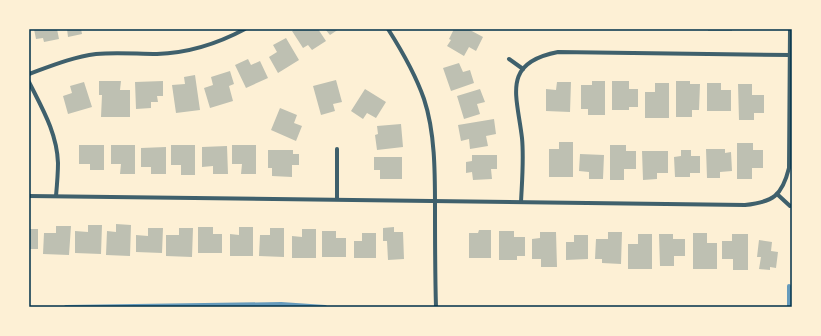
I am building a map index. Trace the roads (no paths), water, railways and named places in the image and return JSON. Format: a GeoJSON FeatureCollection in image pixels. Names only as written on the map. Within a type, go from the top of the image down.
{"type":"FeatureCollection","features":[{"type":"Feature","properties":{"kind":"street"},"geometry":{"type":"LineString","coordinates":[[29,74],[55,64],[97,54],[159,54],[194,50],[227,38],[244,29]]}},
{"type":"Feature","properties":{"kind":"street"},"geometry":{"type":"LineString","coordinates":[[388,29],[403,52],[415,76],[424,100],[430,123],[435,173],[436,307]]}},
{"type":"Feature","properties":{"kind":"street"},"geometry":{"type":"LineString","coordinates":[[29,196],[744,205],[760,203],[777,194],[785,182],[789,168],[790,29]]}},
{"type":"Feature","properties":{"kind":"street"},"geometry":{"type":"LineString","coordinates":[[521,202],[523,151],[516,103],[517,83],[523,69],[527,64],[536,58],[558,52],[790,55]]}},
{"type":"Feature","properties":{"kind":"street"},"geometry":{"type":"LineString","coordinates":[[509,59],[523,69]]}},
{"type":"Feature","properties":{"kind":"street"},"geometry":{"type":"LineString","coordinates":[[29,82],[51,127],[58,164],[56,196]]}},
{"type":"Feature","properties":{"kind":"street"},"geometry":{"type":"LineString","coordinates":[[337,149],[337,199]]}},
{"type":"Feature","properties":{"kind":"street"},"geometry":{"type":"LineString","coordinates":[[777,194],[790,206]]}},
{"type":"Feature","properties":{"kind":"waterway"},"geometry":{"type":"LineString","coordinates":[[789,286],[789,307]]}},
{"type":"Feature","properties":{"kind":"waterway"},"geometry":{"type":"LineString","coordinates":[[66,307],[281,304],[325,307]]}}]}
